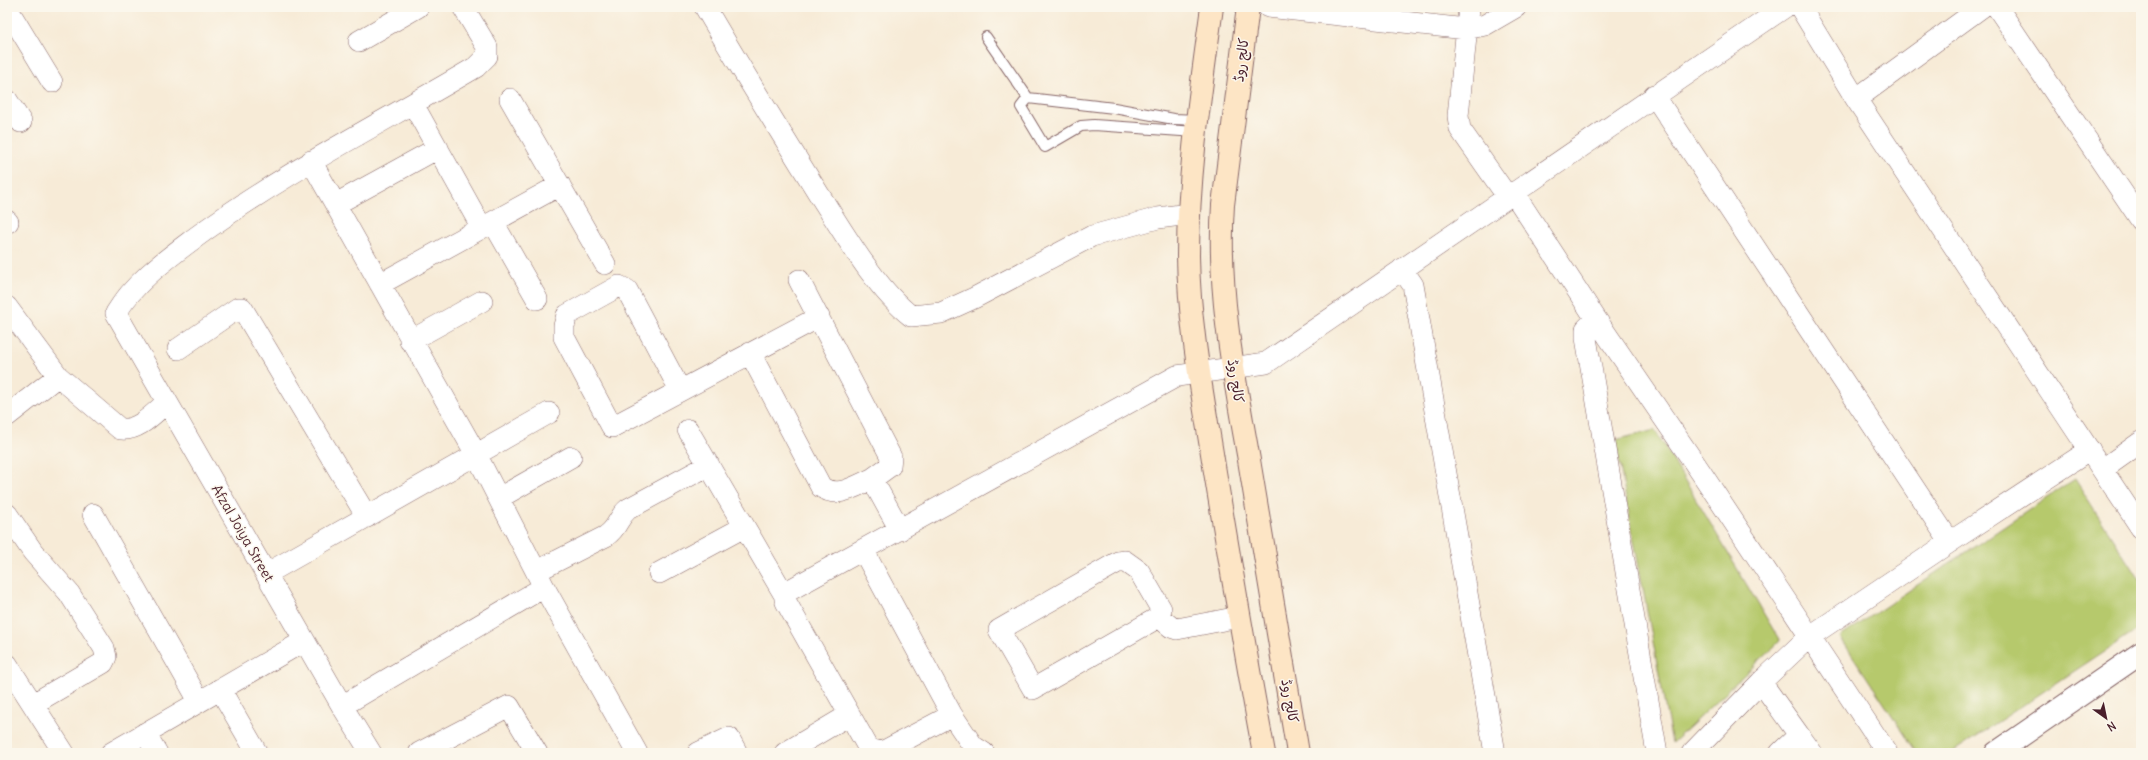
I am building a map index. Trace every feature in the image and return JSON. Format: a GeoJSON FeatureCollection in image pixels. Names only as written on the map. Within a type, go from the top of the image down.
{"type":"FeatureCollection","features":[{"type":"Feature","properties":{"kind":"main road"},"geometry":{"type":"LineString","coordinates":[[1212,7],[1196,126],[1189,214],[1190,286],[1198,372],[1239,617],[1264,753]]}},
{"type":"Feature","properties":{"kind":"main road","name":"کالج روڈ"},"geometry":{"type":"LineString","coordinates":[[1248,7],[1221,226],[1223,292],[1233,367],[1298,753]]}},
{"type":"Feature","properties":{"kind":"street"},"geometry":{"type":"LineString","coordinates":[[359,41],[418,7]]}},
{"type":"Feature","properties":{"kind":"street"},"geometry":{"type":"LineString","coordinates":[[463,7],[487,47],[487,56],[476,67],[311,161],[410,341],[477,456],[541,579],[636,753]]}},
{"type":"Feature","properties":{"kind":"street"},"geometry":{"type":"LineString","coordinates":[[705,7],[746,79],[851,244],[898,306],[910,316],[941,312],[967,301],[1092,236],[1158,218],[1189,214]]}},
{"type":"Feature","properties":{"kind":"street"},"geometry":{"type":"LineString","coordinates":[[1268,7],[1466,30],[1485,25],[1516,7]]}},
{"type":"Feature","properties":{"kind":"street"},"geometry":{"type":"LineString","coordinates":[[1469,7],[1458,116],[1460,129],[1510,194],[1596,319],[1887,753]]}},
{"type":"Feature","properties":{"kind":"street"},"geometry":{"type":"LineString","coordinates":[[785,596],[794,587],[900,530],[1177,376],[1266,362],[1654,95],[1785,7]]}},
{"type":"Feature","properties":{"kind":"street"},"geometry":{"type":"LineString","coordinates":[[1800,7],[1856,99],[2141,528]]}},
{"type":"Feature","properties":{"kind":"street"},"geometry":{"type":"LineString","coordinates":[[1856,99],[1982,7]]}},
{"type":"Feature","properties":{"kind":"street"},"geometry":{"type":"LineString","coordinates":[[1996,7],[2141,220]]}},
{"type":"Feature","properties":{"kind":"street"},"geometry":{"type":"LineString","coordinates":[[7,8],[52,82]]}},
{"type":"Feature","properties":{"kind":"street"},"geometry":{"type":"LineString","coordinates":[[1654,95],[1950,542]]}},
{"type":"Feature","properties":{"kind":"street"},"geometry":{"type":"LineString","coordinates":[[510,99],[606,264]]}},
{"type":"Feature","properties":{"kind":"street"},"geometry":{"type":"LineString","coordinates":[[7,100],[21,122]]}},
{"type":"Feature","properties":{"kind":"street"},"geometry":{"type":"LineString","coordinates":[[413,104],[438,148],[537,299]]}},
{"type":"Feature","properties":{"kind":"street"},"geometry":{"type":"LineString","coordinates":[[336,204],[438,148]]}},
{"type":"Feature","properties":{"kind":"street","name":"Afzal Joiya Street"},"geometry":{"type":"LineString","coordinates":[[311,161],[236,207],[171,256],[131,291],[116,313],[304,641],[371,753]]}},
{"type":"Feature","properties":{"kind":"street"},"geometry":{"type":"LineString","coordinates":[[380,284],[560,185]]}},
{"type":"Feature","properties":{"kind":"street"},"geometry":{"type":"LineString","coordinates":[[1402,269],[1413,285],[1495,753]]}},
{"type":"Feature","properties":{"kind":"street"},"geometry":{"type":"LineString","coordinates":[[750,353],[821,487],[829,492],[840,493],[872,479],[890,466],[891,457],[799,280]]}},
{"type":"Feature","properties":{"kind":"street"},"geometry":{"type":"LineString","coordinates":[[680,390],[627,290],[619,286],[567,315],[564,326],[564,337],[612,428],[680,390],[819,317]]}},
{"type":"Feature","properties":{"kind":"street"},"geometry":{"type":"LineString","coordinates":[[410,341],[482,300]]}},
{"type":"Feature","properties":{"kind":"street"},"geometry":{"type":"LineString","coordinates":[[7,307],[58,376],[120,429],[128,431],[134,429],[167,402]]}},
{"type":"Feature","properties":{"kind":"street"},"geometry":{"type":"LineString","coordinates":[[178,349],[238,308],[242,308],[367,517]]}},
{"type":"Feature","properties":{"kind":"street"},"geometry":{"type":"LineString","coordinates":[[1596,319],[1586,329],[1586,338],[1657,753]]}},
{"type":"Feature","properties":{"kind":"street"},"geometry":{"type":"LineString","coordinates":[[7,416],[58,376]]}},
{"type":"Feature","properties":{"kind":"street"},"geometry":{"type":"LineString","coordinates":[[266,574],[549,414]]}},
{"type":"Feature","properties":{"kind":"street"},"geometry":{"type":"LineString","coordinates":[[688,430],[785,596],[786,602],[869,749],[880,752],[952,715]]}},
{"type":"Feature","properties":{"kind":"street"},"geometry":{"type":"LineString","coordinates":[[2103,469],[2141,442]]}},
{"type":"Feature","properties":{"kind":"street"},"geometry":{"type":"LineString","coordinates":[[1692,753],[1761,682],[1809,637],[2090,450]]}},
{"type":"Feature","properties":{"kind":"street"},"geometry":{"type":"LineString","coordinates":[[499,498],[571,457]]}},
{"type":"Feature","properties":{"kind":"street"},"geometry":{"type":"LineString","coordinates":[[342,706],[606,536],[615,529],[622,514],[628,509],[709,465]]}},
{"type":"Feature","properties":{"kind":"street"},"geometry":{"type":"LineString","coordinates":[[872,479],[900,530]]}},
{"type":"Feature","properties":{"kind":"street"},"geometry":{"type":"LineString","coordinates":[[7,514],[14,536],[34,552],[69,593],[104,648],[106,657],[103,663],[34,704]]}},
{"type":"Feature","properties":{"kind":"street"},"geometry":{"type":"LineString","coordinates":[[93,514],[199,701]]}},
{"type":"Feature","properties":{"kind":"street"},"geometry":{"type":"LineString","coordinates":[[659,573],[744,527]]}},
{"type":"Feature","properties":{"kind":"street"},"geometry":{"type":"LineString","coordinates":[[863,550],[952,715],[973,746],[984,753]]}},
{"type":"Feature","properties":{"kind":"street"},"geometry":{"type":"LineString","coordinates":[[1125,561],[1139,571],[1161,609],[1159,617],[1033,689],[1000,630],[1118,562],[1125,561]]}},
{"type":"Feature","properties":{"kind":"street"},"geometry":{"type":"LineString","coordinates":[[1159,617],[1171,627],[1176,629],[1239,617]]}},
{"type":"Feature","properties":{"kind":"street"},"geometry":{"type":"LineString","coordinates":[[111,753],[304,641]]}},
{"type":"Feature","properties":{"kind":"street"},"geometry":{"type":"LineString","coordinates":[[1996,753],[2141,653]]}},
{"type":"Feature","properties":{"kind":"street"},"geometry":{"type":"LineString","coordinates":[[7,664],[64,753]]}},
{"type":"Feature","properties":{"kind":"street"},"geometry":{"type":"LineString","coordinates":[[1761,682],[1812,753]]}},
{"type":"Feature","properties":{"kind":"street"},"geometry":{"type":"LineString","coordinates":[[220,689],[257,753]]}},
{"type":"Feature","properties":{"kind":"street"},"geometry":{"type":"LineString","coordinates":[[419,753],[509,706],[537,753]]}},
{"type":"Feature","properties":{"kind":"street"},"geometry":{"type":"LineString","coordinates":[[785,753],[850,716]]}},
{"type":"Feature","properties":{"kind":"street"},"geometry":{"type":"LineString","coordinates":[[145,733],[157,753]]}},
{"type":"Feature","properties":{"kind":"street"},"geometry":{"type":"LineString","coordinates":[[1780,753],[1799,735]]}},
{"type":"Feature","properties":{"kind":"street"},"geometry":{"type":"LineString","coordinates":[[698,753],[729,738],[737,753]]}},
{"type":"Feature","properties":{"kind":"lane"},"geometry":{"type":"LineString","coordinates":[[986,37],[1028,98],[1114,108],[1174,119],[1196,126]]}},
{"type":"Feature","properties":{"kind":"lane"},"geometry":{"type":"LineString","coordinates":[[1028,98],[1021,107],[1045,147],[1082,126],[1196,126]]}},
{"type":"Feature","properties":{"kind":"green space"},"geometry":{"type":"Polygon","coordinates":[[[1655,430],[1780,641],[1672,743],[1615,440],[1655,430]]]}},
{"type":"Feature","properties":{"kind":"green space"},"geometry":{"type":"Polygon","coordinates":[[[2075,479],[2141,583],[2141,627],[1951,753],[1917,753],[1840,637],[2075,479]]]}}]}
